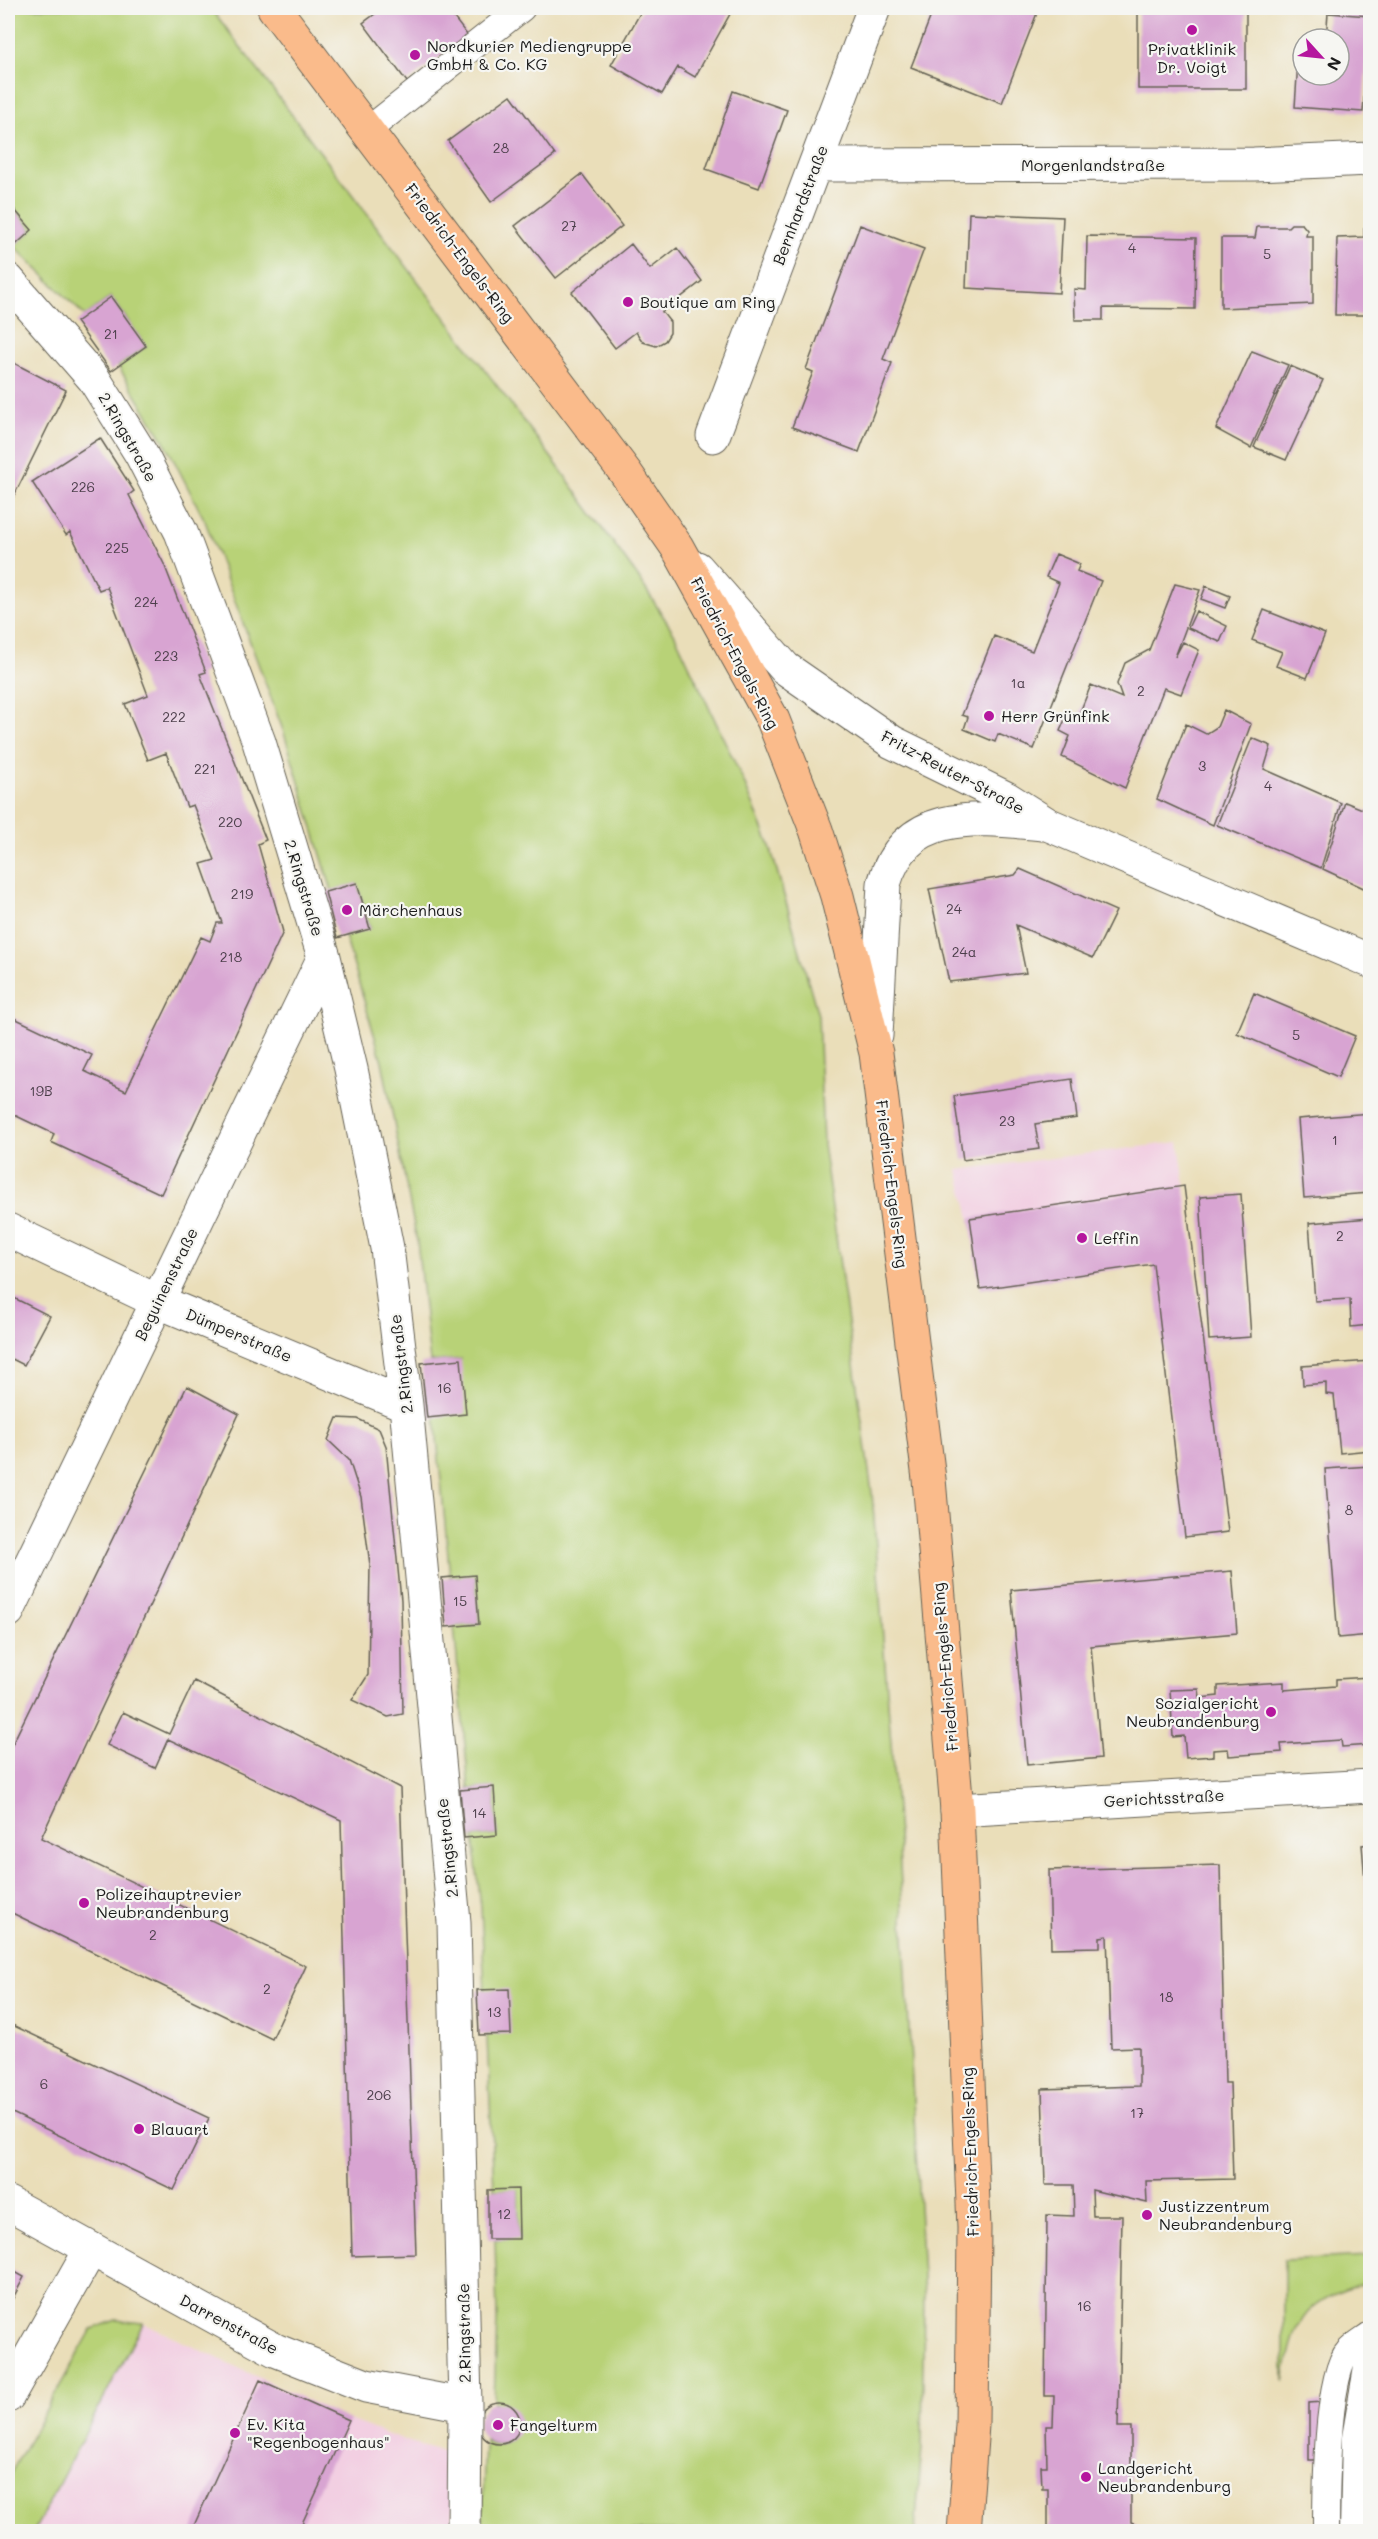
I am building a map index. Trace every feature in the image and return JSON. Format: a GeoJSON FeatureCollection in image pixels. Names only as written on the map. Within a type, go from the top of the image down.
{"type":"FeatureCollection","features":[{"type":"Feature","properties":{"kind":"main road","name":"Friedrich-Engels-Ring"},"geometry":{"type":"LineString","coordinates":[[274,8],[368,130],[677,547],[773,720],[816,830],[834,885],[876,1053],[929,1479],[957,1810],[974,2228],[972,2425],[964,2532]]}},
{"type":"Feature","properties":{"kind":"street","name":"Bernhardstraße"},"geometry":{"type":"LineString","coordinates":[[713,436],[874,8]]}},
{"type":"Feature","properties":{"kind":"street","name":"Morgenlandstraße"},"geometry":{"type":"LineString","coordinates":[[816,165],[1243,164],[1371,159]]}},
{"type":"Feature","properties":{"kind":"street","name":"2.Ringstraße"},"geometry":{"type":"LineString","coordinates":[[8,280],[94,379],[141,454],[180,532],[259,742],[324,957],[351,1069],[387,1248],[406,1405],[454,1922],[465,2406],[464,2532]]}},
{"type":"Feature","properties":{"kind":"street","name":"Fritz-Reuter-Straße"},"geometry":{"type":"LineString","coordinates":[[677,547],[785,668],[892,742],[1006,798],[1047,824],[1371,961]]}},
{"type":"Feature","properties":{"kind":"street","name":"Fritz-Reuter-Straße"},"geometry":{"type":"LineString","coordinates":[[876,1053],[884,884],[889,866],[898,852],[930,827],[955,820],[993,819],[1047,824]]}},
{"type":"Feature","properties":{"kind":"street","name":"Beguinenstraße"},"geometry":{"type":"LineString","coordinates":[[8,1611],[324,957]]}},
{"type":"Feature","properties":{"kind":"street","name":"Dümperstraße"},"geometry":{"type":"LineString","coordinates":[[8,1230],[157,1301],[406,1405]]}},
{"type":"Feature","properties":{"kind":"street","name":"Gerichtsstraße"},"geometry":{"type":"LineString","coordinates":[[957,1810],[1371,1786]]}},
{"type":"Feature","properties":{"kind":"street","name":"Darrenstraße"},"geometry":{"type":"LineString","coordinates":[[8,2204],[274,2350],[366,2386],[465,2406]]}},
{"type":"Feature","properties":{"kind":"street"},"geometry":{"type":"LineString","coordinates":[[8,2396],[91,2249]]}},
{"type":"Feature","properties":{"kind":"lane"},"geometry":{"type":"LineString","coordinates":[[368,130],[522,8]]}},
{"type":"Feature","properties":{"kind":"lane"},"geometry":{"type":"LineString","coordinates":[[1326,2532],[1326,2452],[1340,2366],[1348,2352],[1371,2335]]}},
{"type":"Feature","properties":{"kind":"lane"},"geometry":{"type":"LineString","coordinates":[[1353,2532],[1355,2438],[1371,2350]]}},
{"type":"Feature","properties":{"kind":"shaded area","name":"Leffin"},"geometry":{"type":"Polygon","coordinates":[[[1179,1142],[1195,1258],[980,1289],[970,1218],[958,1170],[1179,1142]]]}},
{"type":"Feature","properties":{"kind":"shaded area","name":"Ev. Kita \"Regenbogenhaus\""},"geometry":{"type":"Polygon","coordinates":[[[143,2323],[349,2420],[402,2440],[454,2454],[453,2531],[34,2532],[143,2323]]]}},
{"type":"Feature","properties":{"kind":"green space"},"geometry":{"type":"Polygon","coordinates":[[[8,8],[211,8],[557,465],[638,577],[674,633],[743,780],[770,846],[818,1015],[823,1144],[872,1493],[899,1848],[924,2295],[922,2447],[915,2531],[482,2531],[485,2440],[497,2444],[507,2443],[514,2437],[519,2420],[515,2411],[507,2405],[494,2403],[497,2318],[495,2239],[519,2238],[518,2190],[494,2190],[481,1907],[473,1837],[497,1835],[494,1788],[469,1789],[454,1626],[479,1624],[475,1576],[450,1577],[435,1417],[461,1359],[430,1362],[417,1241],[382,1061],[345,936],[370,928],[357,884],[332,891],[284,733],[205,521],[164,441],[118,366],[146,346],[111,297],[85,316],[14,246],[32,230],[8,202],[8,8]]]}},
{"type":"Feature","properties":{"kind":"green space"},"geometry":{"type":"Polygon","coordinates":[[[1370,2256],[1370,2281],[1331,2296],[1307,2313],[1293,2340],[1284,2381],[1284,2260],[1370,2256]]]}},
{"type":"Feature","properties":{"kind":"green space"},"geometry":{"type":"Polygon","coordinates":[[[116,2320],[143,2323],[34,2531],[8,2531],[8,2478],[92,2329],[116,2320]]]}},
{"type":"Feature","properties":{"kind":"building","name":"Nordkurier Mediengruppe GmbH & Co. KG"},"geometry":{"type":"Polygon","coordinates":[[[383,8],[468,8],[454,18],[468,36],[407,82],[363,23],[383,8]]]}},
{"type":"Feature","properties":{"kind":"building"},"geometry":{"type":"Polygon","coordinates":[[[643,8],[718,8],[730,14],[695,77],[678,67],[662,94],[611,65],[643,8]]]}},
{"type":"Feature","properties":{"kind":"building"},"geometry":{"type":"Polygon","coordinates":[[[934,8],[1039,8],[1002,103],[911,67],[934,8]]]}},
{"type":"Feature","properties":{"kind":"building","name":"Privatklinik Dr. Voigt"},"geometry":{"type":"Polygon","coordinates":[[[1138,8],[1246,8],[1246,89],[1138,89],[1138,8]]]}},
{"type":"Feature","properties":{"kind":"building"},"geometry":{"type":"Polygon","coordinates":[[[1328,13],[1370,16],[1363,112],[1295,107],[1296,87],[1351,87],[1351,27],[1327,27],[1328,13]]]}},
{"type":"Feature","properties":{"kind":"building"},"geometry":{"type":"Polygon","coordinates":[[[733,91],[787,110],[759,188],[706,169],[733,91]]]}},
{"type":"Feature","properties":{"kind":"building"},"geometry":{"type":"Polygon","coordinates":[[[511,95],[555,155],[491,202],[448,141],[511,95]]]}},
{"type":"Feature","properties":{"kind":"building"},"geometry":{"type":"Polygon","coordinates":[[[582,174],[622,226],[556,278],[515,226],[582,174]]]}},
{"type":"Feature","properties":{"kind":"building"},"geometry":{"type":"Polygon","coordinates":[[[8,202],[32,230],[10,250],[8,248],[8,202]]]}},
{"type":"Feature","properties":{"kind":"building"},"geometry":{"type":"Polygon","coordinates":[[[969,213],[1063,217],[1059,293],[966,288],[969,213]]]}},
{"type":"Feature","properties":{"kind":"building"},"geometry":{"type":"Polygon","coordinates":[[[1291,224],[1302,224],[1307,230],[1306,236],[1313,236],[1313,304],[1221,308],[1221,238],[1255,238],[1257,227],[1288,227],[1291,224]]]}},
{"type":"Feature","properties":{"kind":"building"},"geometry":{"type":"Polygon","coordinates":[[[860,225],[924,249],[883,359],[892,363],[859,452],[792,427],[813,372],[806,369],[860,225]]]}},
{"type":"Feature","properties":{"kind":"building"},"geometry":{"type":"Polygon","coordinates":[[[1364,228],[1370,228],[1370,315],[1335,315],[1337,238],[1364,237],[1364,228]]]}},
{"type":"Feature","properties":{"kind":"building"},"geometry":{"type":"Polygon","coordinates":[[[1087,236],[1196,238],[1195,309],[1103,308],[1103,320],[1075,320],[1074,289],[1086,290],[1087,236]]]}},
{"type":"Feature","properties":{"kind":"building","name":"Boutique am Ring"},"geometry":{"type":"Polygon","coordinates":[[[631,244],[650,269],[677,248],[702,281],[662,312],[670,322],[670,333],[665,341],[656,346],[643,342],[636,332],[615,348],[572,292],[631,244]]]}},
{"type":"Feature","properties":{"kind":"building"},"geometry":{"type":"Polygon","coordinates":[[[111,297],[146,346],[111,371],[76,322],[111,297]]]}},
{"type":"Feature","properties":{"kind":"building"},"geometry":{"type":"Polygon","coordinates":[[[1252,351],[1288,365],[1251,448],[1216,429],[1252,351]]]}},
{"type":"Feature","properties":{"kind":"building"},"geometry":{"type":"Polygon","coordinates":[[[8,360],[66,390],[8,508],[8,360]]]}},
{"type":"Feature","properties":{"kind":"building"},"geometry":{"type":"Polygon","coordinates":[[[1290,366],[1323,380],[1286,460],[1254,447],[1290,366]]]}},
{"type":"Feature","properties":{"kind":"building"},"geometry":{"type":"Polygon","coordinates":[[[100,438],[134,491],[129,495],[164,564],[206,672],[200,674],[266,840],[258,844],[283,932],[161,1194],[51,1142],[54,1134],[8,1112],[8,1015],[92,1055],[84,1071],[126,1091],[201,937],[210,941],[217,923],[222,923],[201,864],[215,860],[193,805],[187,807],[166,753],[148,760],[125,704],[148,695],[107,587],[99,590],[70,532],[66,535],[32,482],[100,438]]]}},
{"type":"Feature","properties":{"kind":"building"},"geometry":{"type":"Polygon","coordinates":[[[1056,554],[1080,564],[1077,571],[1101,581],[1034,749],[998,734],[995,742],[964,729],[968,717],[962,715],[994,636],[1032,651],[1059,583],[1046,577],[1056,554]]]}},
{"type":"Feature","properties":{"kind":"building"},"geometry":{"type":"Polygon","coordinates":[[[1175,584],[1200,590],[1175,657],[1183,642],[1199,650],[1181,694],[1164,688],[1125,788],[1062,757],[1070,736],[1060,731],[1068,713],[1078,717],[1091,685],[1122,698],[1117,684],[1125,663],[1149,650],[1175,584]]]}},
{"type":"Feature","properties":{"kind":"building"},"geometry":{"type":"Polygon","coordinates":[[[1206,586],[1230,596],[1225,608],[1201,599],[1206,586]]]}},
{"type":"Feature","properties":{"kind":"building"},"geometry":{"type":"Polygon","coordinates":[[[1264,610],[1325,634],[1307,678],[1276,666],[1282,652],[1252,640],[1264,610]]]}},
{"type":"Feature","properties":{"kind":"building"},"geometry":{"type":"Polygon","coordinates":[[[1196,611],[1227,626],[1220,642],[1188,628],[1196,611]]]}},
{"type":"Feature","properties":{"kind":"building"},"geometry":{"type":"Polygon","coordinates":[[[1224,710],[1251,724],[1213,825],[1157,799],[1186,724],[1206,734],[1217,727],[1224,710]]]}},
{"type":"Feature","properties":{"kind":"building"},"geometry":{"type":"Polygon","coordinates":[[[1252,738],[1271,746],[1264,769],[1341,803],[1321,868],[1217,825],[1252,738]]]}},
{"type":"Feature","properties":{"kind":"building"},"geometry":{"type":"Polygon","coordinates":[[[1345,802],[1370,812],[1370,891],[1323,869],[1345,802]]]}},
{"type":"Feature","properties":{"kind":"building"},"geometry":{"type":"Polygon","coordinates":[[[1020,869],[1116,911],[1093,958],[1016,925],[1026,973],[949,982],[929,889],[1015,875],[1020,869]]]}},
{"type":"Feature","properties":{"kind":"building","name":"Märchenhaus"},"geometry":{"type":"Polygon","coordinates":[[[357,883],[370,929],[337,938],[325,892],[357,883]]]}},
{"type":"Feature","properties":{"kind":"building"},"geometry":{"type":"Polygon","coordinates":[[[1254,993],[1355,1036],[1338,1077],[1237,1033],[1254,993]]]}},
{"type":"Feature","properties":{"kind":"building"},"geometry":{"type":"Polygon","coordinates":[[[1072,1079],[1077,1118],[1035,1124],[1039,1149],[963,1160],[954,1096],[1072,1079]]]}},
{"type":"Feature","properties":{"kind":"building"},"geometry":{"type":"Polygon","coordinates":[[[1370,1113],[1370,1193],[1304,1198],[1298,1119],[1370,1113]]]}},
{"type":"Feature","properties":{"kind":"building"},"geometry":{"type":"Polygon","coordinates":[[[1184,1186],[1228,1532],[1185,1537],[1153,1264],[980,1289],[970,1218],[1184,1186]]]}},
{"type":"Feature","properties":{"kind":"building"},"geometry":{"type":"Polygon","coordinates":[[[1241,1194],[1251,1337],[1209,1340],[1200,1197],[1241,1194]]]}},
{"type":"Feature","properties":{"kind":"building"},"geometry":{"type":"Polygon","coordinates":[[[1370,1218],[1370,1325],[1351,1327],[1350,1299],[1315,1301],[1309,1223],[1370,1218]]]}},
{"type":"Feature","properties":{"kind":"building"},"geometry":{"type":"Polygon","coordinates":[[[8,1295],[50,1316],[24,1365],[8,1357],[8,1295]]]}},
{"type":"Feature","properties":{"kind":"building"},"geometry":{"type":"Polygon","coordinates":[[[461,1359],[466,1414],[427,1418],[421,1363],[461,1359]]]}},
{"type":"Feature","properties":{"kind":"building"},"geometry":{"type":"Polygon","coordinates":[[[1370,1361],[1370,1450],[1340,1453],[1334,1395],[1326,1394],[1326,1383],[1303,1385],[1302,1366],[1370,1361]]]}},
{"type":"Feature","properties":{"kind":"building"},"geometry":{"type":"Polygon","coordinates":[[[187,1386],[239,1414],[41,1838],[306,1966],[272,2039],[8,1911],[8,1753],[187,1386]]]}},
{"type":"Feature","properties":{"kind":"building"},"geometry":{"type":"Polygon","coordinates":[[[337,1418],[358,1419],[379,1429],[386,1446],[401,1600],[403,1714],[388,1717],[352,1700],[368,1675],[370,1565],[361,1497],[349,1460],[328,1440],[337,1418]]]}},
{"type":"Feature","properties":{"kind":"building"},"geometry":{"type":"Polygon","coordinates":[[[1370,1466],[1370,1635],[1338,1638],[1325,1469],[1370,1466]]]}},
{"type":"Feature","properties":{"kind":"building"},"geometry":{"type":"Polygon","coordinates":[[[1232,1571],[1237,1633],[1091,1646],[1101,1758],[1027,1765],[1011,1590],[1232,1571]]]}},
{"type":"Feature","properties":{"kind":"building"},"geometry":{"type":"Polygon","coordinates":[[[475,1575],[479,1624],[446,1627],[442,1578],[475,1575]]]}},
{"type":"Feature","properties":{"kind":"building","name":"Sozialgericht Neubrandenburg"},"geometry":{"type":"Polygon","coordinates":[[[1370,1677],[1370,1745],[1342,1747],[1341,1740],[1281,1744],[1282,1752],[1229,1756],[1228,1749],[1213,1750],[1213,1756],[1186,1758],[1184,1736],[1173,1737],[1170,1690],[1199,1689],[1200,1698],[1218,1696],[1218,1686],[1284,1682],[1284,1690],[1336,1686],[1336,1679],[1370,1677]]]}},
{"type":"Feature","properties":{"kind":"building"},"geometry":{"type":"Polygon","coordinates":[[[194,1681],[400,1788],[416,2254],[352,2256],[341,1820],[168,1739],[155,1768],[107,1745],[123,1712],[169,1734],[194,1681]]]}},
{"type":"Feature","properties":{"kind":"building"},"geometry":{"type":"Polygon","coordinates":[[[494,1787],[497,1835],[464,1838],[460,1790],[494,1787]]]}},
{"type":"Feature","properties":{"kind":"building"},"geometry":{"type":"Polygon","coordinates":[[[1370,1844],[1370,1915],[1368,1915],[1362,1845],[1370,1844]]]}},
{"type":"Feature","properties":{"kind":"building"},"geometry":{"type":"Polygon","coordinates":[[[1220,1865],[1225,2083],[1230,2083],[1233,2179],[1146,2181],[1147,2203],[1092,2190],[1093,2216],[1122,2216],[1118,2427],[1131,2427],[1131,2522],[1155,2532],[1048,2532],[1048,2489],[1042,2489],[1041,2466],[1047,2466],[1046,2426],[1053,2426],[1054,2396],[1045,2396],[1047,2215],[1074,2216],[1073,2185],[1045,2185],[1042,2089],[1139,2086],[1139,2047],[1111,2048],[1107,1936],[1100,1937],[1100,1947],[1051,1948],[1049,1870],[1220,1865]]]}},
{"type":"Feature","properties":{"kind":"building"},"geometry":{"type":"Polygon","coordinates":[[[509,1989],[511,2034],[479,2035],[477,1990],[509,1989]]]}},
{"type":"Feature","properties":{"kind":"building"},"geometry":{"type":"Polygon","coordinates":[[[8,2023],[209,2118],[174,2190],[8,2111],[8,2023]]]}},
{"type":"Feature","properties":{"kind":"building"},"geometry":{"type":"Polygon","coordinates":[[[518,2189],[519,2239],[488,2239],[488,2190],[518,2189]]]}},
{"type":"Feature","properties":{"kind":"building"},"geometry":{"type":"Polygon","coordinates":[[[8,2268],[24,2277],[8,2308],[8,2268]]]}},
{"type":"Feature","properties":{"kind":"building"},"geometry":{"type":"Polygon","coordinates":[[[260,2380],[349,2420],[324,2476],[298,2532],[191,2532],[260,2380]]]}},
{"type":"Feature","properties":{"kind":"building","name":"Fangelturm"},"geometry":{"type":"Polygon","coordinates":[[[499,2402],[514,2408],[520,2423],[514,2438],[499,2444],[484,2438],[478,2423],[484,2408],[499,2402]]]}},
{"type":"Feature","properties":{"kind":"building"},"geometry":{"type":"Polygon","coordinates":[[[1322,2402],[1322,2460],[1309,2460],[1309,2403],[1322,2402]]]}},
{"type":"Feature","properties":{"kind":"place","name":"Privatklinik Dr. Voigt"},"geometry":{"type":"Point","coordinates":[1192,30]}},
{"type":"Feature","properties":{"kind":"place","name":"Nordkurier Mediengruppe GmbH & Co. KG"},"geometry":{"type":"Point","coordinates":[415,55]}},
{"type":"Feature","properties":{"kind":"place","name":"Boutique am Ring"},"geometry":{"type":"Point","coordinates":[628,302]}},
{"type":"Feature","properties":{"kind":"place","name":"Herr Grünfink"},"geometry":{"type":"Point","coordinates":[989,716]}},
{"type":"Feature","properties":{"kind":"place","name":"Märchenhaus"},"geometry":{"type":"Point","coordinates":[347,910]}},
{"type":"Feature","properties":{"kind":"place","name":"Leffin"},"geometry":{"type":"Point","coordinates":[1082,1238]}},
{"type":"Feature","properties":{"kind":"place","name":"Sozialgericht Neubrandenburg"},"geometry":{"type":"Point","coordinates":[1271,1712]}},
{"type":"Feature","properties":{"kind":"place","name":"Polizeihauptrevier Neubrandenburg"},"geometry":{"type":"Point","coordinates":[84,1903]}},
{"type":"Feature","properties":{"kind":"place","name":"Blauart"},"geometry":{"type":"Point","coordinates":[139,2129]}},
{"type":"Feature","properties":{"kind":"place","name":"Justizzentrum Neubrandenburg"},"geometry":{"type":"Point","coordinates":[1147,2215]}},
{"type":"Feature","properties":{"kind":"place","name":"Fangelturm"},"geometry":{"type":"Point","coordinates":[498,2425]}},
{"type":"Feature","properties":{"kind":"place","name":"Ev. Kita \"Regenbogenhaus\""},"geometry":{"type":"Point","coordinates":[235,2433]}},
{"type":"Feature","properties":{"kind":"place","name":"Landgericht Neubrandenburg"},"geometry":{"type":"Point","coordinates":[1086,2477]}}]}
